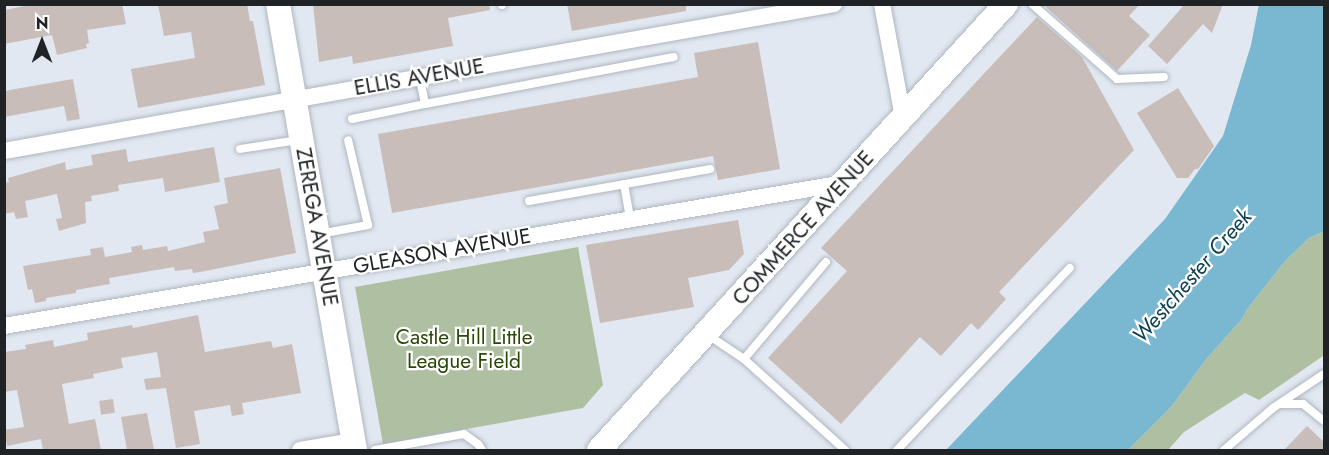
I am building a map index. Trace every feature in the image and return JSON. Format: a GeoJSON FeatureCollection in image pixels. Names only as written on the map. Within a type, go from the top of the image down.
{"type":"FeatureCollection","features":[{"type":"Feature","properties":{"kind":"main road","name":"ZEREGA AVENUE"},"geometry":{"type":"LineString","coordinates":[[278,4],[354,446]]}},
{"type":"Feature","properties":{"kind":"main road","name":"COMMERCE AVENUE"},"geometry":{"type":"LineString","coordinates":[[599,450],[1006,4]]}},
{"type":"Feature","properties":{"kind":"street","name":"ELLIS AVENUE"},"geometry":{"type":"LineString","coordinates":[[4,151],[834,4]]}},
{"type":"Feature","properties":{"kind":"street"},"geometry":{"type":"LineString","coordinates":[[882,4],[903,117]]}},
{"type":"Feature","properties":{"kind":"street","name":"GLEASON AVENUE"},"geometry":{"type":"LineString","coordinates":[[4,326],[844,183]]}},
{"type":"Feature","properties":{"kind":"street"},"geometry":{"type":"LineString","coordinates":[[300,450],[354,446]]}},
{"type":"Feature","properties":{"kind":"lane"},"geometry":{"type":"LineString","coordinates":[[1032,4],[1117,79],[1164,77]]}},
{"type":"Feature","properties":{"kind":"lane"},"geometry":{"type":"LineString","coordinates":[[352,119],[674,57]]}},
{"type":"Feature","properties":{"kind":"lane"},"geometry":{"type":"LineString","coordinates":[[420,78],[425,104]]}},
{"type":"Feature","properties":{"kind":"lane"},"geometry":{"type":"LineString","coordinates":[[240,149],[302,139]]}},
{"type":"Feature","properties":{"kind":"lane"},"geometry":{"type":"LineString","coordinates":[[319,234],[368,225],[348,140]]}},
{"type":"Feature","properties":{"kind":"lane"},"geometry":{"type":"LineString","coordinates":[[529,201],[710,169]]}},
{"type":"Feature","properties":{"kind":"lane"},"geometry":{"type":"LineString","coordinates":[[624,184],[630,219]]}},
{"type":"Feature","properties":{"kind":"lane"},"geometry":{"type":"LineString","coordinates":[[744,359],[826,262]]}},
{"type":"Feature","properties":{"kind":"lane"},"geometry":{"type":"LineString","coordinates":[[897,450],[1070,268]]}},
{"type":"Feature","properties":{"kind":"lane"},"geometry":{"type":"LineString","coordinates":[[706,334],[744,359],[845,450]]}},
{"type":"Feature","properties":{"kind":"lane"},"geometry":{"type":"LineString","coordinates":[[1225,450],[1262,415],[1324,374]]}},
{"type":"Feature","properties":{"kind":"lane"},"geometry":{"type":"LineString","coordinates":[[1225,450],[1256,423],[1286,402],[1303,404],[1324,421]]}},
{"type":"Feature","properties":{"kind":"lane"},"geometry":{"type":"LineString","coordinates":[[375,450],[464,434],[478,444],[482,450]]}},
{"type":"Feature","properties":{"kind":"green space"},"geometry":{"type":"Polygon","coordinates":[[[1324,231],[1323,356],[1259,400],[1245,393],[1184,432],[1168,450],[1128,450],[1172,406],[1207,358],[1242,319],[1285,261],[1309,238],[1324,231]]]}},
{"type":"Feature","properties":{"kind":"green space","name":"Castle Hill Little League Field"},"geometry":{"type":"Polygon","coordinates":[[[578,247],[603,385],[583,408],[383,444],[355,287],[578,247]]]}},
{"type":"Feature","properties":{"kind":"water","name":"Westchester Creek"},"geometry":{"type":"Polygon","coordinates":[[[1259,4],[1324,5],[1324,231],[1309,238],[1285,261],[1242,319],[1207,358],[1172,406],[1128,450],[946,450],[1165,219],[1223,136],[1251,45],[1259,4]]]}},
{"type":"Feature","properties":{"kind":"building"},"geometry":{"type":"Polygon","coordinates":[[[36,4],[122,4],[126,24],[87,30],[89,43],[86,44],[87,48],[57,55],[52,35],[4,44],[4,10],[36,4]]]}},
{"type":"Feature","properties":{"kind":"building"},"geometry":{"type":"Polygon","coordinates":[[[158,4],[247,4],[250,21],[253,21],[265,85],[138,108],[131,69],[195,58],[191,32],[164,36],[158,4]]]}},
{"type":"Feature","properties":{"kind":"building"},"geometry":{"type":"Polygon","coordinates":[[[313,4],[489,4],[490,10],[448,18],[453,46],[353,64],[352,56],[319,62],[313,4]]]}},
{"type":"Feature","properties":{"kind":"building"},"geometry":{"type":"Polygon","coordinates":[[[567,4],[686,4],[686,11],[572,31],[567,4]]]}},
{"type":"Feature","properties":{"kind":"building"},"geometry":{"type":"Polygon","coordinates":[[[1048,4],[1140,4],[1129,16],[1150,35],[1117,71],[1046,7],[1048,4]]]}},
{"type":"Feature","properties":{"kind":"building"},"geometry":{"type":"Polygon","coordinates":[[[1185,4],[1223,4],[1212,33],[1203,24],[1167,64],[1148,46],[1185,4]]]}},
{"type":"Feature","properties":{"kind":"building"},"geometry":{"type":"Polygon","coordinates":[[[1037,17],[1082,57],[1134,150],[999,292],[1006,299],[978,330],[971,323],[941,356],[920,337],[841,424],[768,358],[847,271],[821,248],[1037,17]]]}},
{"type":"Feature","properties":{"kind":"building"},"geometry":{"type":"Polygon","coordinates":[[[758,42],[780,169],[718,180],[713,156],[392,213],[378,134],[698,77],[694,53],[758,42]]]}},
{"type":"Feature","properties":{"kind":"building"},"geometry":{"type":"Polygon","coordinates":[[[73,79],[80,119],[67,121],[64,106],[4,117],[4,91],[73,79]]]}},
{"type":"Feature","properties":{"kind":"building"},"geometry":{"type":"Polygon","coordinates":[[[1178,88],[1214,146],[1198,169],[1195,169],[1188,178],[1177,178],[1137,113],[1178,88]]]}},
{"type":"Feature","properties":{"kind":"building"},"geometry":{"type":"Polygon","coordinates":[[[214,147],[220,182],[165,192],[163,178],[118,185],[119,191],[91,196],[92,201],[85,202],[86,223],[59,231],[56,219],[62,218],[57,194],[25,201],[28,217],[16,219],[14,212],[4,214],[4,183],[9,182],[8,178],[65,162],[66,170],[93,165],[91,155],[126,149],[128,162],[214,147]]]}},
{"type":"Feature","properties":{"kind":"building"},"geometry":{"type":"Polygon","coordinates":[[[280,168],[296,253],[193,273],[192,269],[175,271],[174,267],[109,278],[110,284],[76,290],[76,293],[46,298],[46,301],[35,303],[32,289],[28,290],[23,266],[91,255],[90,249],[103,247],[105,257],[132,252],[131,247],[142,245],[143,250],[167,246],[168,251],[205,242],[203,232],[219,229],[214,206],[228,203],[224,178],[280,168]]]}},
{"type":"Feature","properties":{"kind":"building"},"geometry":{"type":"Polygon","coordinates":[[[738,220],[744,254],[729,270],[688,278],[694,307],[600,323],[586,245],[738,220]]]}},
{"type":"Feature","properties":{"kind":"building"},"geometry":{"type":"Polygon","coordinates":[[[198,315],[205,352],[271,341],[273,348],[292,344],[301,393],[242,403],[244,414],[232,416],[230,405],[194,411],[200,444],[176,448],[166,388],[146,390],[144,379],[161,377],[157,352],[121,358],[123,368],[93,374],[94,378],[62,384],[69,424],[95,419],[101,450],[43,450],[41,439],[7,446],[4,430],[24,427],[17,390],[4,392],[4,352],[26,349],[25,345],[53,340],[54,347],[88,340],[87,333],[132,325],[133,328],[198,315]]]}},
{"type":"Feature","properties":{"kind":"building"},"geometry":{"type":"Polygon","coordinates":[[[113,399],[115,413],[101,415],[99,401],[113,399]]]}},
{"type":"Feature","properties":{"kind":"building"},"geometry":{"type":"Polygon","coordinates":[[[147,413],[154,450],[127,450],[121,417],[147,413]]]}},
{"type":"Feature","properties":{"kind":"building"},"geometry":{"type":"Polygon","coordinates":[[[1307,426],[1324,442],[1324,450],[1284,450],[1307,426]]]}}]}
